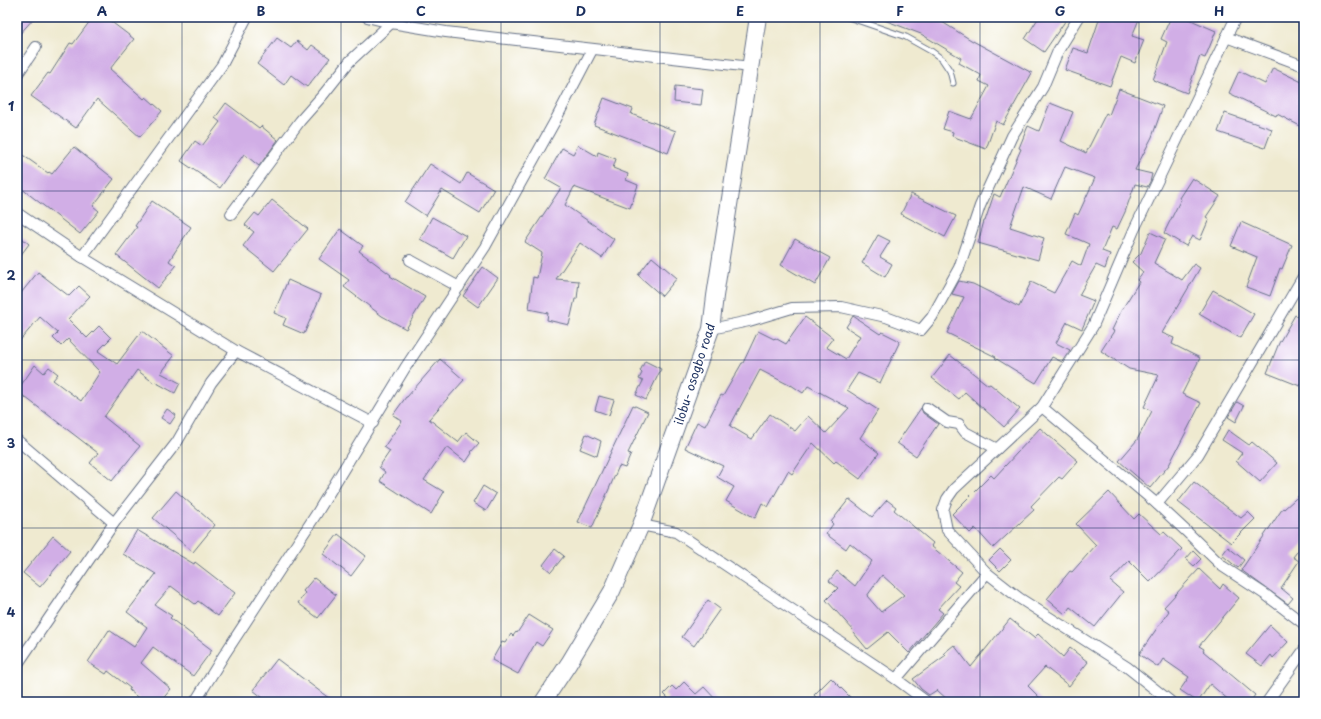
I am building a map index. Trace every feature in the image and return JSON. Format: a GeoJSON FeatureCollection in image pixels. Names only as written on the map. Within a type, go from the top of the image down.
{"type":"FeatureCollection","features":[{"type":"Feature","properties":{"kind":"main road","name":"ilobu- osogbo road"},"geometry":{"type":"LineString","coordinates":[[543,702],[569,663],[612,591],[641,525],[711,329],[758,17]]}},
{"type":"Feature","properties":{"kind":"street"},"geometry":{"type":"LineString","coordinates":[[82,257],[222,65],[247,17]]}},
{"type":"Feature","properties":{"kind":"street"},"geometry":{"type":"LineString","coordinates":[[367,17],[394,20],[446,32],[509,38],[592,50],[751,67]]}},
{"type":"Feature","properties":{"kind":"street"},"geometry":{"type":"LineString","coordinates":[[711,329],[749,321],[792,308],[840,307],[886,317],[921,330],[932,317],[959,268],[980,206],[1012,136],[1042,87],[1058,51],[1079,17]]}},
{"type":"Feature","properties":{"kind":"street"},"geometry":{"type":"LineString","coordinates":[[1171,702],[1127,667],[1019,598],[988,573],[947,530],[943,510],[947,499],[954,489],[1042,407],[1093,326],[1134,230],[1236,17]]}},
{"type":"Feature","properties":{"kind":"street"},"geometry":{"type":"LineString","coordinates":[[231,214],[300,121],[350,61],[394,20]]}},
{"type":"Feature","properties":{"kind":"street"},"geometry":{"type":"LineString","coordinates":[[1226,37],[1304,66]]}},
{"type":"Feature","properties":{"kind":"street"},"geometry":{"type":"LineString","coordinates":[[17,75],[36,47]]}},
{"type":"Feature","properties":{"kind":"street"},"geometry":{"type":"LineString","coordinates":[[195,702],[317,513],[405,368],[485,247],[555,121],[592,50]]}},
{"type":"Feature","properties":{"kind":"street"},"geometry":{"type":"LineString","coordinates":[[17,213],[82,257],[236,351],[373,423]]}},
{"type":"Feature","properties":{"kind":"street"},"geometry":{"type":"LineString","coordinates":[[410,260],[459,287]]}},
{"type":"Feature","properties":{"kind":"street"},"geometry":{"type":"LineString","coordinates":[[1157,504],[1198,455],[1304,275]]}},
{"type":"Feature","properties":{"kind":"street"},"geometry":{"type":"LineString","coordinates":[[17,664],[114,523],[176,442],[210,383],[236,351]]}},
{"type":"Feature","properties":{"kind":"street"},"geometry":{"type":"LineString","coordinates":[[1042,407],[1157,504],[1222,566],[1266,595],[1304,624]]}},
{"type":"Feature","properties":{"kind":"street"},"geometry":{"type":"LineString","coordinates":[[927,408],[947,422],[958,424],[966,432],[997,449]]}},
{"type":"Feature","properties":{"kind":"street"},"geometry":{"type":"LineString","coordinates":[[17,440],[114,523]]}},
{"type":"Feature","properties":{"kind":"street"},"geometry":{"type":"LineString","coordinates":[[641,525],[676,532],[896,679],[927,702]]}},
{"type":"Feature","properties":{"kind":"street"},"geometry":{"type":"LineString","coordinates":[[896,679],[988,573]]}},
{"type":"Feature","properties":{"kind":"street"},"geometry":{"type":"LineString","coordinates":[[1304,605],[1304,611]]}},
{"type":"Feature","properties":{"kind":"street"},"geometry":{"type":"LineString","coordinates":[[1267,702],[1304,650]]}},
{"type":"Feature","properties":{"kind":"lane"},"geometry":{"type":"LineString","coordinates":[[848,17],[906,37],[931,51],[942,59],[950,71],[952,83]]}},
{"type":"Feature","properties":{"kind":"building"},"geometry":{"type":"Polygon","coordinates":[[[17,17],[35,17],[17,37],[17,17]]]}},
{"type":"Feature","properties":{"kind":"building"},"geometry":{"type":"Polygon","coordinates":[[[93,17],[105,17],[134,39],[110,69],[144,99],[146,97],[162,111],[140,137],[97,99],[76,128],[31,96],[48,73],[50,74],[70,43],[73,44],[93,17]]]}},
{"type":"Feature","properties":{"kind":"building"},"geometry":{"type":"Polygon","coordinates":[[[879,17],[934,17],[971,40],[1032,73],[1003,125],[996,121],[986,149],[952,136],[953,132],[943,129],[949,111],[971,119],[989,86],[979,81],[981,75],[959,63],[961,58],[921,34],[879,17]]]}},
{"type":"Feature","properties":{"kind":"building"},"geometry":{"type":"Polygon","coordinates":[[[1039,17],[1068,17],[1044,52],[1025,39],[1039,17]]]}},
{"type":"Feature","properties":{"kind":"building"},"geometry":{"type":"Polygon","coordinates":[[[1100,17],[1140,17],[1132,36],[1144,40],[1135,63],[1121,57],[1110,86],[1065,70],[1073,48],[1088,53],[1100,17]]]}},
{"type":"Feature","properties":{"kind":"building"},"geometry":{"type":"Polygon","coordinates":[[[1171,17],[1184,17],[1216,31],[1205,58],[1200,56],[1187,93],[1153,80],[1167,42],[1161,39],[1171,17]]]}},
{"type":"Feature","properties":{"kind":"building"},"geometry":{"type":"Polygon","coordinates":[[[277,38],[291,48],[297,41],[308,50],[312,45],[330,58],[307,87],[291,75],[284,85],[257,64],[277,38]]]}},
{"type":"Feature","properties":{"kind":"building"},"geometry":{"type":"Polygon","coordinates":[[[1273,68],[1304,83],[1304,128],[1277,114],[1276,116],[1229,93],[1239,71],[1265,84],[1273,68]]]}},
{"type":"Feature","properties":{"kind":"building"},"geometry":{"type":"Polygon","coordinates":[[[675,86],[703,89],[701,105],[674,102],[675,86]]]}},
{"type":"Feature","properties":{"kind":"building"},"geometry":{"type":"Polygon","coordinates":[[[1119,89],[1163,106],[1152,137],[1135,170],[1152,174],[1150,182],[1147,187],[1135,184],[1117,229],[1112,227],[1102,251],[1110,254],[1105,269],[1096,265],[1079,295],[1094,301],[1082,329],[1067,322],[1056,343],[1070,350],[1062,362],[1052,357],[1036,383],[995,358],[996,357],[947,333],[964,297],[952,294],[959,281],[973,284],[1019,307],[1031,282],[1054,293],[1072,261],[1081,266],[1089,244],[1066,234],[1075,213],[1078,215],[1095,178],[1065,167],[1051,199],[1024,187],[1010,227],[1044,238],[1038,260],[978,243],[994,194],[1000,197],[1021,149],[1019,148],[1028,126],[1039,131],[1050,103],[1073,112],[1061,141],[1086,153],[1106,113],[1109,115],[1119,89]]]}},
{"type":"Feature","properties":{"kind":"building"},"geometry":{"type":"Polygon","coordinates":[[[604,98],[633,109],[631,114],[676,131],[668,153],[594,125],[604,98]]]}},
{"type":"Feature","properties":{"kind":"building"},"geometry":{"type":"Polygon","coordinates":[[[226,103],[259,128],[261,126],[278,140],[259,166],[244,154],[220,188],[181,161],[195,141],[202,146],[220,122],[215,118],[226,103]]]}},
{"type":"Feature","properties":{"kind":"building"},"geometry":{"type":"Polygon","coordinates":[[[1225,113],[1272,129],[1265,148],[1218,132],[1225,113]]]}},
{"type":"Feature","properties":{"kind":"building"},"geometry":{"type":"Polygon","coordinates":[[[578,145],[597,156],[598,152],[616,159],[613,168],[628,174],[626,180],[638,185],[630,208],[574,187],[565,205],[614,239],[602,258],[580,243],[556,279],[579,281],[577,299],[575,299],[569,325],[547,320],[548,313],[529,309],[533,277],[537,278],[542,253],[525,242],[561,188],[545,179],[562,148],[573,154],[578,145]]]}},
{"type":"Feature","properties":{"kind":"building"},"geometry":{"type":"Polygon","coordinates":[[[74,147],[114,179],[93,206],[99,211],[80,234],[17,185],[17,151],[48,173],[49,172],[52,174],[74,147]]]}},
{"type":"Feature","properties":{"kind":"building"},"geometry":{"type":"Polygon","coordinates":[[[430,164],[461,184],[467,173],[494,189],[480,213],[442,190],[426,216],[405,202],[430,164]]]}},
{"type":"Feature","properties":{"kind":"building"},"geometry":{"type":"Polygon","coordinates":[[[1192,178],[1220,196],[1206,217],[1209,219],[1200,240],[1192,236],[1186,246],[1164,233],[1181,199],[1179,198],[1192,178]]]}},
{"type":"Feature","properties":{"kind":"building"},"geometry":{"type":"Polygon","coordinates":[[[911,194],[956,216],[945,237],[901,214],[911,194]]]}},
{"type":"Feature","properties":{"kind":"building"},"geometry":{"type":"Polygon","coordinates":[[[272,200],[308,229],[274,271],[243,246],[254,232],[245,225],[255,213],[259,216],[272,200]]]}},
{"type":"Feature","properties":{"kind":"building"},"geometry":{"type":"Polygon","coordinates":[[[152,201],[191,227],[169,261],[176,266],[158,288],[116,255],[137,227],[135,226],[152,201]]]}},
{"type":"Feature","properties":{"kind":"building"},"geometry":{"type":"Polygon","coordinates":[[[432,217],[466,236],[453,258],[420,239],[432,217]]]}},
{"type":"Feature","properties":{"kind":"building"},"geometry":{"type":"Polygon","coordinates":[[[1241,222],[1292,245],[1282,269],[1280,268],[1270,296],[1246,287],[1257,257],[1231,246],[1241,222]]]}},
{"type":"Feature","properties":{"kind":"building"},"geometry":{"type":"Polygon","coordinates":[[[340,229],[363,246],[359,251],[391,275],[390,276],[425,297],[406,329],[382,316],[344,287],[349,280],[319,259],[340,229]]]}},
{"type":"Feature","properties":{"kind":"building"},"geometry":{"type":"Polygon","coordinates":[[[1150,232],[1165,239],[1154,263],[1182,280],[1194,264],[1200,268],[1162,333],[1174,338],[1172,344],[1200,358],[1182,394],[1201,403],[1169,465],[1150,488],[1119,461],[1137,440],[1152,411],[1144,407],[1159,375],[1129,369],[1101,351],[1114,331],[1112,330],[1121,311],[1139,282],[1137,280],[1143,272],[1132,262],[1141,253],[1150,232]]]}},
{"type":"Feature","properties":{"kind":"building"},"geometry":{"type":"Polygon","coordinates":[[[17,234],[29,244],[17,260],[17,234]]]}},
{"type":"Feature","properties":{"kind":"building"},"geometry":{"type":"Polygon","coordinates":[[[878,235],[890,241],[880,257],[892,264],[885,277],[862,263],[878,235]]]}},
{"type":"Feature","properties":{"kind":"building"},"geometry":{"type":"Polygon","coordinates":[[[795,239],[830,258],[815,285],[781,265],[795,239]]]}},
{"type":"Feature","properties":{"kind":"building"},"geometry":{"type":"Polygon","coordinates":[[[652,257],[677,278],[662,296],[638,275],[652,257]]]}},
{"type":"Feature","properties":{"kind":"building"},"geometry":{"type":"Polygon","coordinates":[[[483,267],[498,278],[478,307],[463,296],[483,267]]]}},
{"type":"Feature","properties":{"kind":"building"},"geometry":{"type":"Polygon","coordinates":[[[38,272],[69,296],[79,286],[90,296],[68,319],[87,338],[99,326],[111,338],[98,351],[117,364],[142,331],[174,356],[161,373],[180,383],[175,393],[155,382],[154,383],[137,370],[104,417],[140,446],[112,481],[90,463],[98,453],[17,391],[35,365],[44,373],[49,367],[58,374],[53,380],[81,401],[100,372],[68,339],[61,346],[53,338],[58,333],[40,317],[17,344],[17,298],[38,272]]]}},
{"type":"Feature","properties":{"kind":"building"},"geometry":{"type":"Polygon","coordinates":[[[288,280],[321,295],[304,334],[283,325],[286,318],[274,313],[288,280]]]}},
{"type":"Feature","properties":{"kind":"building"},"geometry":{"type":"Polygon","coordinates":[[[1213,290],[1254,314],[1240,338],[1199,314],[1213,290]]]}},
{"type":"Feature","properties":{"kind":"building"},"geometry":{"type":"Polygon","coordinates":[[[1295,315],[1304,320],[1304,377],[1300,386],[1267,373],[1279,343],[1295,315]]]}},
{"type":"Feature","properties":{"kind":"building"},"geometry":{"type":"Polygon","coordinates":[[[853,316],[880,334],[882,332],[900,341],[880,383],[858,373],[847,390],[878,410],[860,438],[879,453],[860,479],[836,461],[834,463],[813,443],[792,474],[788,471],[768,507],[762,503],[755,518],[726,501],[734,487],[717,477],[723,466],[685,448],[697,422],[705,426],[721,395],[723,396],[743,363],[758,331],[786,344],[805,317],[833,338],[826,347],[846,359],[860,336],[846,327],[853,316]],[[760,370],[730,426],[752,439],[770,414],[795,431],[808,416],[826,433],[849,408],[808,386],[803,393],[760,370]]]}},
{"type":"Feature","properties":{"kind":"building"},"geometry":{"type":"Polygon","coordinates":[[[950,355],[988,385],[990,384],[1020,409],[1004,427],[965,392],[959,399],[932,378],[950,355]]]}},
{"type":"Feature","properties":{"kind":"building"},"geometry":{"type":"Polygon","coordinates":[[[440,359],[464,380],[429,419],[458,442],[466,432],[479,443],[471,452],[472,453],[466,462],[447,447],[424,480],[444,492],[431,514],[380,481],[385,472],[379,467],[390,451],[384,447],[402,421],[393,415],[406,397],[440,359]]]}},
{"type":"Feature","properties":{"kind":"building"},"geometry":{"type":"Polygon","coordinates":[[[645,361],[661,369],[646,400],[636,395],[643,381],[639,379],[642,373],[640,371],[645,361]]]}},
{"type":"Feature","properties":{"kind":"building"},"geometry":{"type":"Polygon","coordinates":[[[599,396],[614,400],[609,415],[595,410],[599,396]]]}},
{"type":"Feature","properties":{"kind":"building"},"geometry":{"type":"Polygon","coordinates":[[[1237,402],[1244,406],[1236,422],[1228,417],[1237,402]]]}},
{"type":"Feature","properties":{"kind":"building"},"geometry":{"type":"Polygon","coordinates":[[[633,405],[648,412],[628,453],[631,454],[625,468],[619,466],[592,528],[578,522],[633,405]]]}},
{"type":"Feature","properties":{"kind":"building"},"geometry":{"type":"Polygon","coordinates":[[[921,408],[923,413],[938,424],[916,456],[897,443],[921,408]]]}},
{"type":"Feature","properties":{"kind":"building"},"geometry":{"type":"Polygon","coordinates":[[[167,409],[176,415],[170,424],[161,418],[167,409]]]}},
{"type":"Feature","properties":{"kind":"building"},"geometry":{"type":"Polygon","coordinates":[[[1040,428],[1078,461],[1062,479],[1059,477],[1031,506],[1034,510],[993,548],[975,528],[970,533],[952,514],[991,475],[994,478],[1040,428]]]}},
{"type":"Feature","properties":{"kind":"building"},"geometry":{"type":"Polygon","coordinates":[[[1228,430],[1249,445],[1252,442],[1277,463],[1260,482],[1236,461],[1242,453],[1222,440],[1228,430]]]}},
{"type":"Feature","properties":{"kind":"building"},"geometry":{"type":"Polygon","coordinates":[[[586,434],[601,441],[597,456],[580,449],[586,434]]]}},
{"type":"Feature","properties":{"kind":"building"},"geometry":{"type":"Polygon","coordinates":[[[1194,482],[1241,518],[1248,512],[1255,519],[1231,543],[1178,502],[1194,482]]]}},
{"type":"Feature","properties":{"kind":"building"},"geometry":{"type":"Polygon","coordinates":[[[483,486],[496,494],[486,511],[473,503],[483,486]]]}},
{"type":"Feature","properties":{"kind":"building"},"geometry":{"type":"Polygon","coordinates":[[[176,491],[215,525],[193,552],[153,518],[176,491]]]}},
{"type":"Feature","properties":{"kind":"building"},"geometry":{"type":"Polygon","coordinates":[[[1304,491],[1304,543],[1293,557],[1299,561],[1281,588],[1293,598],[1288,604],[1241,570],[1283,508],[1284,509],[1304,491]]]}},
{"type":"Feature","properties":{"kind":"building"},"geometry":{"type":"Polygon","coordinates":[[[1109,492],[1134,519],[1139,514],[1161,534],[1164,532],[1182,549],[1150,582],[1129,561],[1110,581],[1123,592],[1095,627],[1070,607],[1065,614],[1047,599],[1070,571],[1072,572],[1096,545],[1076,524],[1109,492]]]}},
{"type":"Feature","properties":{"kind":"building"},"geometry":{"type":"Polygon","coordinates":[[[849,499],[872,517],[887,500],[896,507],[894,510],[933,543],[931,546],[962,572],[954,582],[959,586],[938,609],[943,613],[909,653],[888,632],[867,649],[853,632],[854,631],[826,600],[838,588],[829,581],[837,571],[855,586],[872,561],[850,543],[846,549],[826,534],[833,524],[831,522],[849,499]],[[882,575],[867,596],[881,612],[904,595],[882,575]]]}},
{"type":"Feature","properties":{"kind":"building"},"geometry":{"type":"Polygon","coordinates":[[[137,530],[194,564],[195,562],[235,593],[218,616],[198,601],[195,604],[171,586],[155,605],[172,616],[170,618],[212,650],[193,676],[153,647],[141,663],[171,689],[160,702],[143,702],[129,690],[130,688],[108,671],[106,674],[88,662],[109,630],[134,647],[147,627],[127,612],[156,574],[123,554],[137,530]]]}},
{"type":"Feature","properties":{"kind":"building"},"geometry":{"type":"Polygon","coordinates":[[[338,534],[366,556],[351,576],[323,554],[338,534]]]}},
{"type":"Feature","properties":{"kind":"building"},"geometry":{"type":"Polygon","coordinates":[[[53,536],[70,551],[40,587],[23,573],[53,536]]]}},
{"type":"Feature","properties":{"kind":"building"},"geometry":{"type":"Polygon","coordinates":[[[1228,547],[1244,560],[1238,568],[1222,555],[1228,547]]]}},
{"type":"Feature","properties":{"kind":"building"},"geometry":{"type":"Polygon","coordinates":[[[555,549],[564,556],[551,572],[543,565],[555,549]]]}},
{"type":"Feature","properties":{"kind":"building"},"geometry":{"type":"Polygon","coordinates":[[[1000,549],[1011,560],[1000,571],[989,560],[1000,549]]]}},
{"type":"Feature","properties":{"kind":"building"},"geometry":{"type":"Polygon","coordinates":[[[1193,551],[1201,559],[1194,566],[1186,559],[1193,551]]]}},
{"type":"Feature","properties":{"kind":"building"},"geometry":{"type":"Polygon","coordinates":[[[1199,569],[1220,589],[1223,584],[1239,598],[1199,646],[1255,695],[1250,702],[1231,702],[1210,684],[1198,702],[1180,690],[1189,677],[1163,659],[1158,667],[1139,654],[1169,611],[1164,607],[1199,569]]]}},
{"type":"Feature","properties":{"kind":"building"},"geometry":{"type":"Polygon","coordinates":[[[314,578],[336,595],[318,618],[298,603],[305,593],[303,591],[314,578]]]}},
{"type":"Feature","properties":{"kind":"building"},"geometry":{"type":"Polygon","coordinates":[[[708,600],[720,609],[694,646],[682,637],[708,600]]]}},
{"type":"Feature","properties":{"kind":"building"},"geometry":{"type":"Polygon","coordinates":[[[529,615],[553,630],[542,646],[536,642],[518,674],[492,660],[502,642],[505,643],[511,634],[513,636],[516,632],[517,633],[529,615]]]}},
{"type":"Feature","properties":{"kind":"building"},"geometry":{"type":"Polygon","coordinates":[[[1010,619],[1034,638],[1038,634],[1063,657],[1070,648],[1088,662],[1069,686],[1045,667],[1028,686],[1044,702],[950,702],[937,690],[929,695],[921,689],[913,679],[946,655],[944,653],[954,645],[971,667],[1010,619]]]}},
{"type":"Feature","properties":{"kind":"building"},"geometry":{"type":"Polygon","coordinates":[[[1270,625],[1288,642],[1273,658],[1271,655],[1262,666],[1246,654],[1270,625]]]}},
{"type":"Feature","properties":{"kind":"building"},"geometry":{"type":"Polygon","coordinates":[[[277,659],[334,702],[268,702],[253,690],[277,659]]]}},
{"type":"Feature","properties":{"kind":"building"},"geometry":{"type":"Polygon","coordinates":[[[831,678],[855,702],[820,702],[814,695],[831,678]]]}},
{"type":"Feature","properties":{"kind":"building"},"geometry":{"type":"Polygon","coordinates":[[[684,682],[696,694],[704,687],[718,702],[664,702],[668,698],[664,694],[672,686],[676,690],[684,682]]]}}]}
